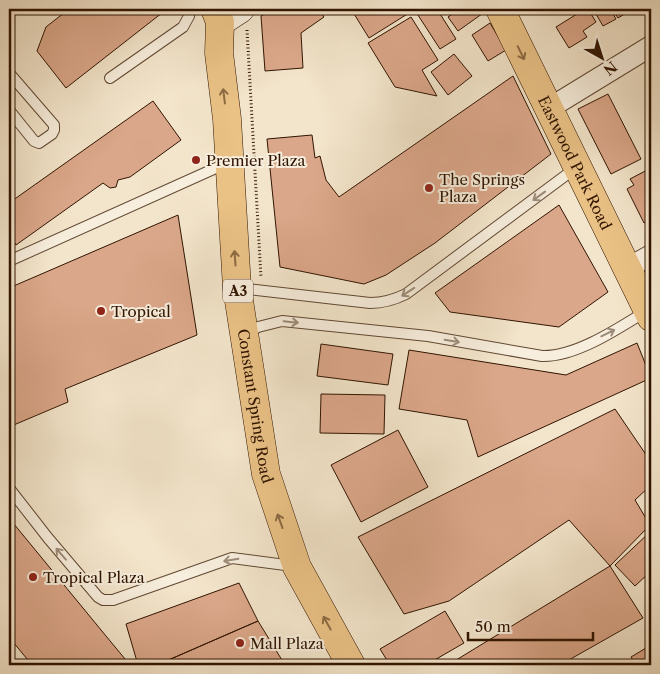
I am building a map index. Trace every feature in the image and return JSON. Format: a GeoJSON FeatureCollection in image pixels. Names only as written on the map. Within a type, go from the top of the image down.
{"type":"FeatureCollection","features":[{"type":"Feature","properties":{"kind":"main road","name":"Eastwood Park Road"},"geometry":{"type":"LineString","coordinates":[[500,9],[650,314]]}},
{"type":"Feature","properties":{"kind":"main road","name":"Constant Spring Road"},"geometry":{"type":"LineString","coordinates":[[225,13],[219,53],[227,119],[237,288],[266,474],[297,567],[351,665]]}},
{"type":"Feature","properties":{"kind":"street"},"geometry":{"type":"LineString","coordinates":[[548,109],[651,46]]}},
{"type":"Feature","properties":{"kind":"street"},"geometry":{"type":"LineString","coordinates":[[628,268],[651,255]]}},
{"type":"Feature","properties":{"kind":"lane"},"geometry":{"type":"LineString","coordinates":[[110,78],[183,27],[189,16],[188,9]]}},
{"type":"Feature","properties":{"kind":"lane"},"geometry":{"type":"LineString","coordinates":[[9,73],[54,125],[52,134],[39,143],[34,142],[9,110]]}},
{"type":"Feature","properties":{"kind":"lane"},"geometry":{"type":"LineString","coordinates":[[9,261],[229,162]]}},
{"type":"Feature","properties":{"kind":"lane"},"geometry":{"type":"LineString","coordinates":[[237,288],[370,303],[395,300],[406,294],[578,167]]}},
{"type":"Feature","properties":{"kind":"lane"},"geometry":{"type":"LineString","coordinates":[[245,334],[258,327],[282,321],[428,336],[542,356],[553,356],[573,351],[650,314]]}},
{"type":"Feature","properties":{"kind":"lane"},"geometry":{"type":"LineString","coordinates":[[9,488],[48,538],[98,597],[103,600],[113,600],[232,558],[297,567]]}},
{"type":"Feature","properties":{"kind":"building"},"geometry":{"type":"Polygon","coordinates":[[[69,9],[167,9],[66,88],[37,51],[46,27],[69,9]]]}},
{"type":"Feature","properties":{"kind":"building"},"geometry":{"type":"Polygon","coordinates":[[[273,9],[318,9],[324,17],[301,33],[303,68],[265,71],[261,16],[273,9]]]}},
{"type":"Feature","properties":{"kind":"building"},"geometry":{"type":"Polygon","coordinates":[[[351,9],[407,9],[409,13],[369,38],[351,9]]]}},
{"type":"Feature","properties":{"kind":"building"},"geometry":{"type":"Polygon","coordinates":[[[414,9],[437,9],[456,39],[440,49],[414,9]]]}},
{"type":"Feature","properties":{"kind":"building"},"geometry":{"type":"Polygon","coordinates":[[[460,9],[485,9],[486,11],[458,31],[448,17],[460,9]]]}},
{"type":"Feature","properties":{"kind":"building"},"geometry":{"type":"Polygon","coordinates":[[[588,9],[596,22],[583,31],[587,37],[569,48],[556,27],[588,9]]]}},
{"type":"Feature","properties":{"kind":"building"},"geometry":{"type":"Polygon","coordinates":[[[593,9],[610,9],[616,19],[603,26],[593,9]]]}},
{"type":"Feature","properties":{"kind":"building"},"geometry":{"type":"Polygon","coordinates":[[[612,9],[633,9],[618,18],[612,9]]]}},
{"type":"Feature","properties":{"kind":"building"},"geometry":{"type":"Polygon","coordinates":[[[411,17],[438,60],[422,70],[437,96],[395,87],[368,43],[411,17]]]}},
{"type":"Feature","properties":{"kind":"building"},"geometry":{"type":"Polygon","coordinates":[[[490,23],[506,50],[488,61],[472,35],[490,23]]]}},
{"type":"Feature","properties":{"kind":"building"},"geometry":{"type":"Polygon","coordinates":[[[454,54],[472,76],[448,95],[431,72],[454,54]]]}},
{"type":"Feature","properties":{"kind":"building","name":"The Springs Plaza"},"geometry":{"type":"Polygon","coordinates":[[[513,76],[551,154],[435,243],[386,275],[364,284],[280,267],[267,139],[312,135],[315,158],[320,156],[326,180],[339,197],[513,76]]]}},
{"type":"Feature","properties":{"kind":"building"},"geometry":{"type":"Polygon","coordinates":[[[608,94],[641,159],[611,174],[578,109],[608,94]]]}},
{"type":"Feature","properties":{"kind":"building"},"geometry":{"type":"Polygon","coordinates":[[[153,101],[181,140],[130,177],[118,180],[116,187],[110,188],[103,183],[16,245],[9,234],[9,203],[153,101]]]}},
{"type":"Feature","properties":{"kind":"building"},"geometry":{"type":"Polygon","coordinates":[[[651,168],[651,219],[644,223],[627,189],[634,185],[630,179],[651,168]]]}},
{"type":"Feature","properties":{"kind":"building"},"geometry":{"type":"Polygon","coordinates":[[[559,205],[608,292],[559,327],[450,312],[435,293],[559,205]]]}},
{"type":"Feature","properties":{"kind":"building","name":"Tropical"},"geometry":{"type":"Polygon","coordinates":[[[178,215],[197,335],[65,389],[68,402],[9,427],[9,288],[178,215]]]}},
{"type":"Feature","properties":{"kind":"building"},"geometry":{"type":"Polygon","coordinates":[[[637,343],[651,378],[478,457],[467,420],[399,409],[409,350],[566,375],[637,343]]]}},
{"type":"Feature","properties":{"kind":"building"},"geometry":{"type":"Polygon","coordinates":[[[321,344],[393,354],[388,385],[317,376],[321,344]]]}},
{"type":"Feature","properties":{"kind":"building"},"geometry":{"type":"Polygon","coordinates":[[[321,394],[385,395],[384,434],[320,433],[321,394]]]}},
{"type":"Feature","properties":{"kind":"building"},"geometry":{"type":"Polygon","coordinates":[[[615,409],[651,462],[651,485],[635,500],[650,525],[610,566],[569,520],[449,601],[404,614],[358,537],[615,409]]]}},
{"type":"Feature","properties":{"kind":"building"},"geometry":{"type":"Polygon","coordinates":[[[398,430],[428,487],[361,522],[331,465],[398,430]]]}},
{"type":"Feature","properties":{"kind":"building","name":"Tropical Plaza"},"geometry":{"type":"Polygon","coordinates":[[[9,518],[130,665],[32,665],[9,637],[9,518]]]}},
{"type":"Feature","properties":{"kind":"building"},"geometry":{"type":"Polygon","coordinates":[[[651,531],[651,571],[635,586],[615,565],[651,531]]]}},
{"type":"Feature","properties":{"kind":"building"},"geometry":{"type":"Polygon","coordinates":[[[610,566],[643,618],[560,665],[448,665],[610,566]]]}},
{"type":"Feature","properties":{"kind":"building"},"geometry":{"type":"Polygon","coordinates":[[[239,583],[258,621],[157,665],[138,665],[126,624],[239,583]]]}},
{"type":"Feature","properties":{"kind":"building"},"geometry":{"type":"Polygon","coordinates":[[[445,611],[464,643],[426,665],[390,665],[380,649],[445,611]]]}},
{"type":"Feature","properties":{"kind":"building","name":"Mall Plaza"},"geometry":{"type":"Polygon","coordinates":[[[258,621],[285,665],[157,665],[258,621]]]}},
{"type":"Feature","properties":{"kind":"building"},"geometry":{"type":"Polygon","coordinates":[[[651,645],[651,665],[636,665],[631,657],[651,645]]]}},
{"type":"Feature","properties":{"kind":"place","name":"Premier Plaza"},"geometry":{"type":"Point","coordinates":[196,160]}},
{"type":"Feature","properties":{"kind":"place","name":"The Springs Plaza"},"geometry":{"type":"Point","coordinates":[429,188]}},
{"type":"Feature","properties":{"kind":"place","name":"Tropical"},"geometry":{"type":"Point","coordinates":[101,311]}},
{"type":"Feature","properties":{"kind":"place","name":"Tropical Plaza"},"geometry":{"type":"Point","coordinates":[33,577]}},
{"type":"Feature","properties":{"kind":"place","name":"Mall Plaza"},"geometry":{"type":"Point","coordinates":[240,643]}}]}
